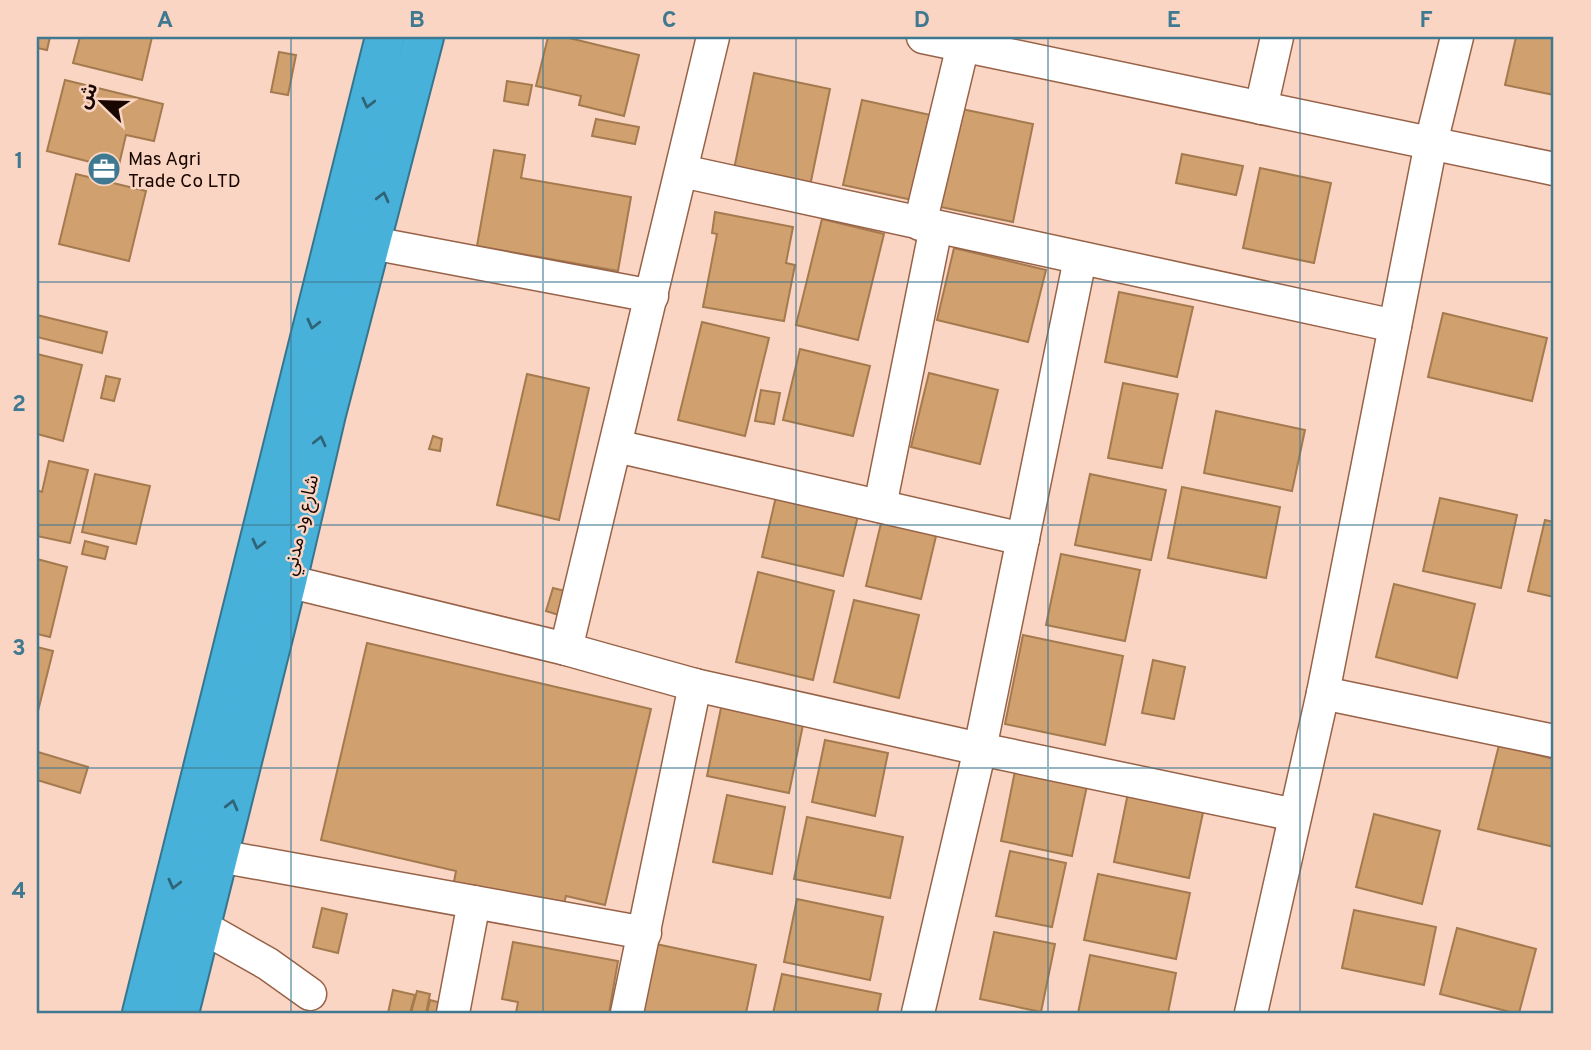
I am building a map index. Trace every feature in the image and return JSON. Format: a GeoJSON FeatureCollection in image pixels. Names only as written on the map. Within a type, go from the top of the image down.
{"type":"FeatureCollection","features":[{"type":"Feature","properties":{"kind":"highway","name":"شارع ود مدني"},"geometry":{"type":"LineString","coordinates":[[142,1013],[385,37]]}},
{"type":"Feature","properties":{"kind":"highway","name":"شارع ود مدني"},"geometry":{"type":"LineString","coordinates":[[179,1013],[326,414],[424,37]]}},
{"type":"Feature","properties":{"kind":"street"},"geometry":{"type":"LineString","coordinates":[[566,649],[713,37]]}},
{"type":"Feature","properties":{"kind":"street"},"geometry":{"type":"LineString","coordinates":[[923,37],[1554,169]]}},
{"type":"Feature","properties":{"kind":"street"},"geometry":{"type":"LineString","coordinates":[[1261,108],[1277,37]]}},
{"type":"Feature","properties":{"kind":"street"},"geometry":{"type":"LineString","coordinates":[[1251,1013],[1323,693],[1431,143],[1457,37]]}},
{"type":"Feature","properties":{"kind":"street"},"geometry":{"type":"LineString","coordinates":[[880,506],[928,225],[963,45]]}},
{"type":"Feature","properties":{"kind":"street"},"geometry":{"type":"LineString","coordinates":[[682,171],[1395,326]]}},
{"type":"Feature","properties":{"kind":"street"},"geometry":{"type":"LineString","coordinates":[[372,243],[652,296]]}},
{"type":"Feature","properties":{"kind":"street"},"geometry":{"type":"LineString","coordinates":[[918,1013],[980,749],[1080,259]]}},
{"type":"Feature","properties":{"kind":"street"},"geometry":{"type":"LineString","coordinates":[[616,446],[1023,538]]}},
{"type":"Feature","properties":{"kind":"street"},"geometry":{"type":"LineString","coordinates":[[287,581],[566,649],[695,685],[980,749],[1295,815]]}},
{"type":"Feature","properties":{"kind":"street"},"geometry":{"type":"LineString","coordinates":[[627,1013],[695,685]]}},
{"type":"Feature","properties":{"kind":"street"},"geometry":{"type":"LineString","coordinates":[[1323,693],[1554,741]]}},
{"type":"Feature","properties":{"kind":"street"},"geometry":{"type":"LineString","coordinates":[[219,856],[645,933]]}},
{"type":"Feature","properties":{"kind":"street"},"geometry":{"type":"LineString","coordinates":[[453,1013],[474,902]]}},
{"type":"Feature","properties":{"kind":"street"},"geometry":{"type":"LineString","coordinates":[[201,926],[268,964],[310,994]]}},
{"type":"Feature","properties":{"kind":"building"},"geometry":{"type":"Polygon","coordinates":[[[37,37],[50,37],[47,50],[37,48],[37,37]]]}},
{"type":"Feature","properties":{"kind":"building"},"geometry":{"type":"Polygon","coordinates":[[[80,37],[152,37],[142,80],[73,63],[80,37]]]}},
{"type":"Feature","properties":{"kind":"building"},"geometry":{"type":"Polygon","coordinates":[[[548,37],[565,37],[639,55],[624,116],[579,105],[581,96],[536,86],[548,37]]]}},
{"type":"Feature","properties":{"kind":"building"},"geometry":{"type":"Polygon","coordinates":[[[1516,37],[1554,37],[1554,95],[1505,85],[1516,37]]]}},
{"type":"Feature","properties":{"kind":"building"},"geometry":{"type":"Polygon","coordinates":[[[279,52],[296,55],[288,95],[271,92],[279,52]]]}},
{"type":"Feature","properties":{"kind":"building"},"geometry":{"type":"Polygon","coordinates":[[[754,73],[830,89],[810,186],[734,169],[754,73]]]}},
{"type":"Feature","properties":{"kind":"building"},"geometry":{"type":"Polygon","coordinates":[[[65,80],[163,104],[154,141],[126,135],[118,169],[47,151],[65,80]]]}},
{"type":"Feature","properties":{"kind":"building"},"geometry":{"type":"Polygon","coordinates":[[[507,81],[532,85],[528,105],[504,101],[507,81]]]}},
{"type":"Feature","properties":{"kind":"building"},"geometry":{"type":"Polygon","coordinates":[[[862,100],[935,116],[917,201],[843,185],[862,100]]]}},
{"type":"Feature","properties":{"kind":"building"},"geometry":{"type":"Polygon","coordinates":[[[957,108],[1033,124],[1013,222],[936,206],[957,108]]]}},
{"type":"Feature","properties":{"kind":"building"},"geometry":{"type":"Polygon","coordinates":[[[596,119],[639,127],[635,144],[592,136],[596,119]]]}},
{"type":"Feature","properties":{"kind":"building"},"geometry":{"type":"Polygon","coordinates":[[[494,150],[525,155],[521,178],[631,197],[618,271],[477,246],[494,150]]]}},
{"type":"Feature","properties":{"kind":"building"},"geometry":{"type":"Polygon","coordinates":[[[1182,154],[1243,166],[1236,195],[1176,183],[1182,154]]]}},
{"type":"Feature","properties":{"kind":"building"},"geometry":{"type":"Polygon","coordinates":[[[1260,168],[1331,183],[1314,263],[1243,248],[1260,168]]]}},
{"type":"Feature","properties":{"kind":"building"},"geometry":{"type":"Polygon","coordinates":[[[76,174],[146,191],[129,261],[59,244],[76,174]]]}},
{"type":"Feature","properties":{"kind":"building"},"geometry":{"type":"Polygon","coordinates":[[[715,212],[793,227],[786,263],[795,265],[784,321],[703,307],[717,234],[712,233],[715,212]]]}},
{"type":"Feature","properties":{"kind":"building"},"geometry":{"type":"Polygon","coordinates":[[[822,219],[884,234],[858,340],[796,325],[822,219]]]}},
{"type":"Feature","properties":{"kind":"building"},"geometry":{"type":"Polygon","coordinates":[[[954,248],[1046,270],[1028,342],[937,320],[954,248]]]}},
{"type":"Feature","properties":{"kind":"building"},"geometry":{"type":"Polygon","coordinates":[[[1119,292],[1193,307],[1177,377],[1105,362],[1119,292]]]}},
{"type":"Feature","properties":{"kind":"building"},"geometry":{"type":"Polygon","coordinates":[[[1443,313],[1547,338],[1532,401],[1428,377],[1443,313]]]}},
{"type":"Feature","properties":{"kind":"building"},"geometry":{"type":"Polygon","coordinates":[[[37,315],[107,332],[102,353],[37,337],[37,315]]]}},
{"type":"Feature","properties":{"kind":"building"},"geometry":{"type":"Polygon","coordinates":[[[702,322],[769,338],[745,436],[678,420],[702,322]]]}},
{"type":"Feature","properties":{"kind":"building"},"geometry":{"type":"Polygon","coordinates":[[[800,349],[870,366],[853,436],[783,420],[800,349]]]}},
{"type":"Feature","properties":{"kind":"building"},"geometry":{"type":"Polygon","coordinates":[[[37,354],[82,365],[63,441],[37,434],[37,354]]]}},
{"type":"Feature","properties":{"kind":"building"},"geometry":{"type":"Polygon","coordinates":[[[929,373],[998,390],[980,464],[911,447],[929,373]]]}},
{"type":"Feature","properties":{"kind":"building"},"geometry":{"type":"Polygon","coordinates":[[[527,374],[589,388],[559,520],[497,505],[527,374]]]}},
{"type":"Feature","properties":{"kind":"building"},"geometry":{"type":"Polygon","coordinates":[[[106,376],[120,379],[114,401],[101,398],[106,376]]]}},
{"type":"Feature","properties":{"kind":"building"},"geometry":{"type":"Polygon","coordinates":[[[1123,383],[1178,394],[1162,468],[1108,458],[1123,383]]]}},
{"type":"Feature","properties":{"kind":"building"},"geometry":{"type":"Polygon","coordinates":[[[761,390],[780,393],[774,424],[755,421],[761,390]]]}},
{"type":"Feature","properties":{"kind":"building"},"geometry":{"type":"Polygon","coordinates":[[[1216,411],[1305,430],[1292,491],[1204,473],[1216,411]]]}},
{"type":"Feature","properties":{"kind":"building"},"geometry":{"type":"Polygon","coordinates":[[[433,436],[442,439],[440,451],[429,449],[433,436]]]}},
{"type":"Feature","properties":{"kind":"building"},"geometry":{"type":"Polygon","coordinates":[[[49,461],[88,470],[70,543],[37,536],[37,490],[42,492],[49,461]]]}},
{"type":"Feature","properties":{"kind":"building"},"geometry":{"type":"Polygon","coordinates":[[[95,474],[150,486],[136,544],[82,532],[95,474]]]}},
{"type":"Feature","properties":{"kind":"building"},"geometry":{"type":"Polygon","coordinates":[[[1090,474],[1166,490],[1151,560],[1075,545],[1090,474]]]}},
{"type":"Feature","properties":{"kind":"building"},"geometry":{"type":"Polygon","coordinates":[[[1182,487],[1280,507],[1266,578],[1168,558],[1182,487]]]}},
{"type":"Feature","properties":{"kind":"building"},"geometry":{"type":"Polygon","coordinates":[[[777,492],[859,512],[843,576],[762,557],[777,492]]]}},
{"type":"Feature","properties":{"kind":"building"},"geometry":{"type":"Polygon","coordinates":[[[1440,498],[1517,515],[1501,588],[1423,571],[1440,498]]]}},
{"type":"Feature","properties":{"kind":"building"},"geometry":{"type":"Polygon","coordinates":[[[882,519],[937,532],[921,599],[866,586],[882,519]]]}},
{"type":"Feature","properties":{"kind":"building"},"geometry":{"type":"Polygon","coordinates":[[[1545,520],[1554,522],[1554,597],[1528,591],[1545,520]]]}},
{"type":"Feature","properties":{"kind":"building"},"geometry":{"type":"Polygon","coordinates":[[[85,541],[108,547],[105,559],[82,554],[85,541]]]}},
{"type":"Feature","properties":{"kind":"building"},"geometry":{"type":"Polygon","coordinates":[[[1061,554],[1140,570],[1125,641],[1046,625],[1061,554]]]}},
{"type":"Feature","properties":{"kind":"building"},"geometry":{"type":"Polygon","coordinates":[[[37,559],[67,567],[50,637],[37,634],[37,559]]]}},
{"type":"Feature","properties":{"kind":"building"},"geometry":{"type":"Polygon","coordinates":[[[758,572],[834,591],[813,680],[736,662],[758,572]]]}},
{"type":"Feature","properties":{"kind":"building"},"geometry":{"type":"Polygon","coordinates":[[[1394,584],[1475,604],[1457,678],[1376,657],[1394,584]]]}},
{"type":"Feature","properties":{"kind":"building"},"geometry":{"type":"Polygon","coordinates":[[[553,588],[569,592],[562,616],[546,611],[553,588]]]}},
{"type":"Feature","properties":{"kind":"building"},"geometry":{"type":"Polygon","coordinates":[[[854,600],[919,615],[899,698],[834,682],[854,600]]]}},
{"type":"Feature","properties":{"kind":"building"},"geometry":{"type":"Polygon","coordinates":[[[1023,635],[1123,656],[1105,745],[1005,724],[1023,635]]]}},
{"type":"Feature","properties":{"kind":"building"},"geometry":{"type":"Polygon","coordinates":[[[367,643],[651,709],[605,905],[566,896],[562,911],[453,887],[456,871],[321,840],[367,643]]]}},
{"type":"Feature","properties":{"kind":"building"},"geometry":{"type":"Polygon","coordinates":[[[37,647],[53,651],[37,715],[37,647]]]}},
{"type":"Feature","properties":{"kind":"building"},"geometry":{"type":"Polygon","coordinates":[[[1153,660],[1185,667],[1174,719],[1142,713],[1153,660]]]}},
{"type":"Feature","properties":{"kind":"building"},"geometry":{"type":"Polygon","coordinates":[[[722,703],[804,720],[789,793],[707,776],[722,703]]]}},
{"type":"Feature","properties":{"kind":"building"},"geometry":{"type":"Polygon","coordinates":[[[825,740],[888,753],[875,816],[812,802],[825,740]]]}},
{"type":"Feature","properties":{"kind":"building"},"geometry":{"type":"Polygon","coordinates":[[[1499,745],[1554,759],[1554,847],[1478,829],[1499,745]]]}},
{"type":"Feature","properties":{"kind":"building"},"geometry":{"type":"Polygon","coordinates":[[[38,752],[88,767],[80,793],[37,780],[38,752]]]}},
{"type":"Feature","properties":{"kind":"building"},"geometry":{"type":"Polygon","coordinates":[[[1016,766],[1088,781],[1072,856],[1001,841],[1016,766]]]}},
{"type":"Feature","properties":{"kind":"building"},"geometry":{"type":"Polygon","coordinates":[[[1128,793],[1204,808],[1189,878],[1114,862],[1128,793]]]}},
{"type":"Feature","properties":{"kind":"building"},"geometry":{"type":"Polygon","coordinates":[[[727,795],[785,807],[772,874],[713,862],[727,795]]]}},
{"type":"Feature","properties":{"kind":"building"},"geometry":{"type":"Polygon","coordinates":[[[1374,814],[1440,831],[1422,904],[1356,887],[1374,814]]]}},
{"type":"Feature","properties":{"kind":"building"},"geometry":{"type":"Polygon","coordinates":[[[807,817],[903,837],[890,898],[794,879],[807,817]]]}},
{"type":"Feature","properties":{"kind":"building"},"geometry":{"type":"Polygon","coordinates":[[[1010,851],[1066,863],[1052,927],[996,916],[1010,851]]]}},
{"type":"Feature","properties":{"kind":"building"},"geometry":{"type":"Polygon","coordinates":[[[1098,874],[1190,893],[1176,959],[1084,940],[1098,874]]]}},
{"type":"Feature","properties":{"kind":"building"},"geometry":{"type":"Polygon","coordinates":[[[797,899],[883,917],[870,980],[784,962],[797,899]]]}},
{"type":"Feature","properties":{"kind":"building"},"geometry":{"type":"Polygon","coordinates":[[[322,908],[347,914],[338,953],[313,947],[322,908]]]}},
{"type":"Feature","properties":{"kind":"building"},"geometry":{"type":"Polygon","coordinates":[[[1354,910],[1436,927],[1424,985],[1342,968],[1354,910]]]}},
{"type":"Feature","properties":{"kind":"building"},"geometry":{"type":"Polygon","coordinates":[[[1457,928],[1536,949],[1519,1013],[1440,994],[1457,928]]]}},
{"type":"Feature","properties":{"kind":"building"},"geometry":{"type":"Polygon","coordinates":[[[994,932],[1055,944],[1041,1012],[980,999],[994,932]]]}},
{"type":"Feature","properties":{"kind":"building"},"geometry":{"type":"Polygon","coordinates":[[[513,942],[618,961],[609,1013],[516,1013],[518,1002],[502,999],[513,942]]]}},
{"type":"Feature","properties":{"kind":"building"},"geometry":{"type":"Polygon","coordinates":[[[656,944],[756,965],[746,1013],[641,1013],[656,944]]]}},
{"type":"Feature","properties":{"kind":"building"},"geometry":{"type":"Polygon","coordinates":[[[1090,955],[1176,973],[1168,1013],[1078,1013],[1090,955]]]}},
{"type":"Feature","properties":{"kind":"building"},"geometry":{"type":"Polygon","coordinates":[[[782,974],[881,994],[877,1013],[773,1013],[782,974]]]}},
{"type":"Feature","properties":{"kind":"building"},"geometry":{"type":"Polygon","coordinates":[[[393,990],[415,995],[410,1013],[388,1013],[393,990]]]}},
{"type":"Feature","properties":{"kind":"building"},"geometry":{"type":"Polygon","coordinates":[[[417,991],[430,994],[426,1013],[411,1013],[417,991]]]}},
{"type":"Feature","properties":{"kind":"building"},"geometry":{"type":"Polygon","coordinates":[[[430,1000],[445,1004],[443,1013],[427,1013],[430,1000]]]}},
{"type":"Feature","properties":{"kind":"place","name":"Mas Agri Trade Co LTD"},"geometry":{"type":"Point","coordinates":[104,169]}}]}
